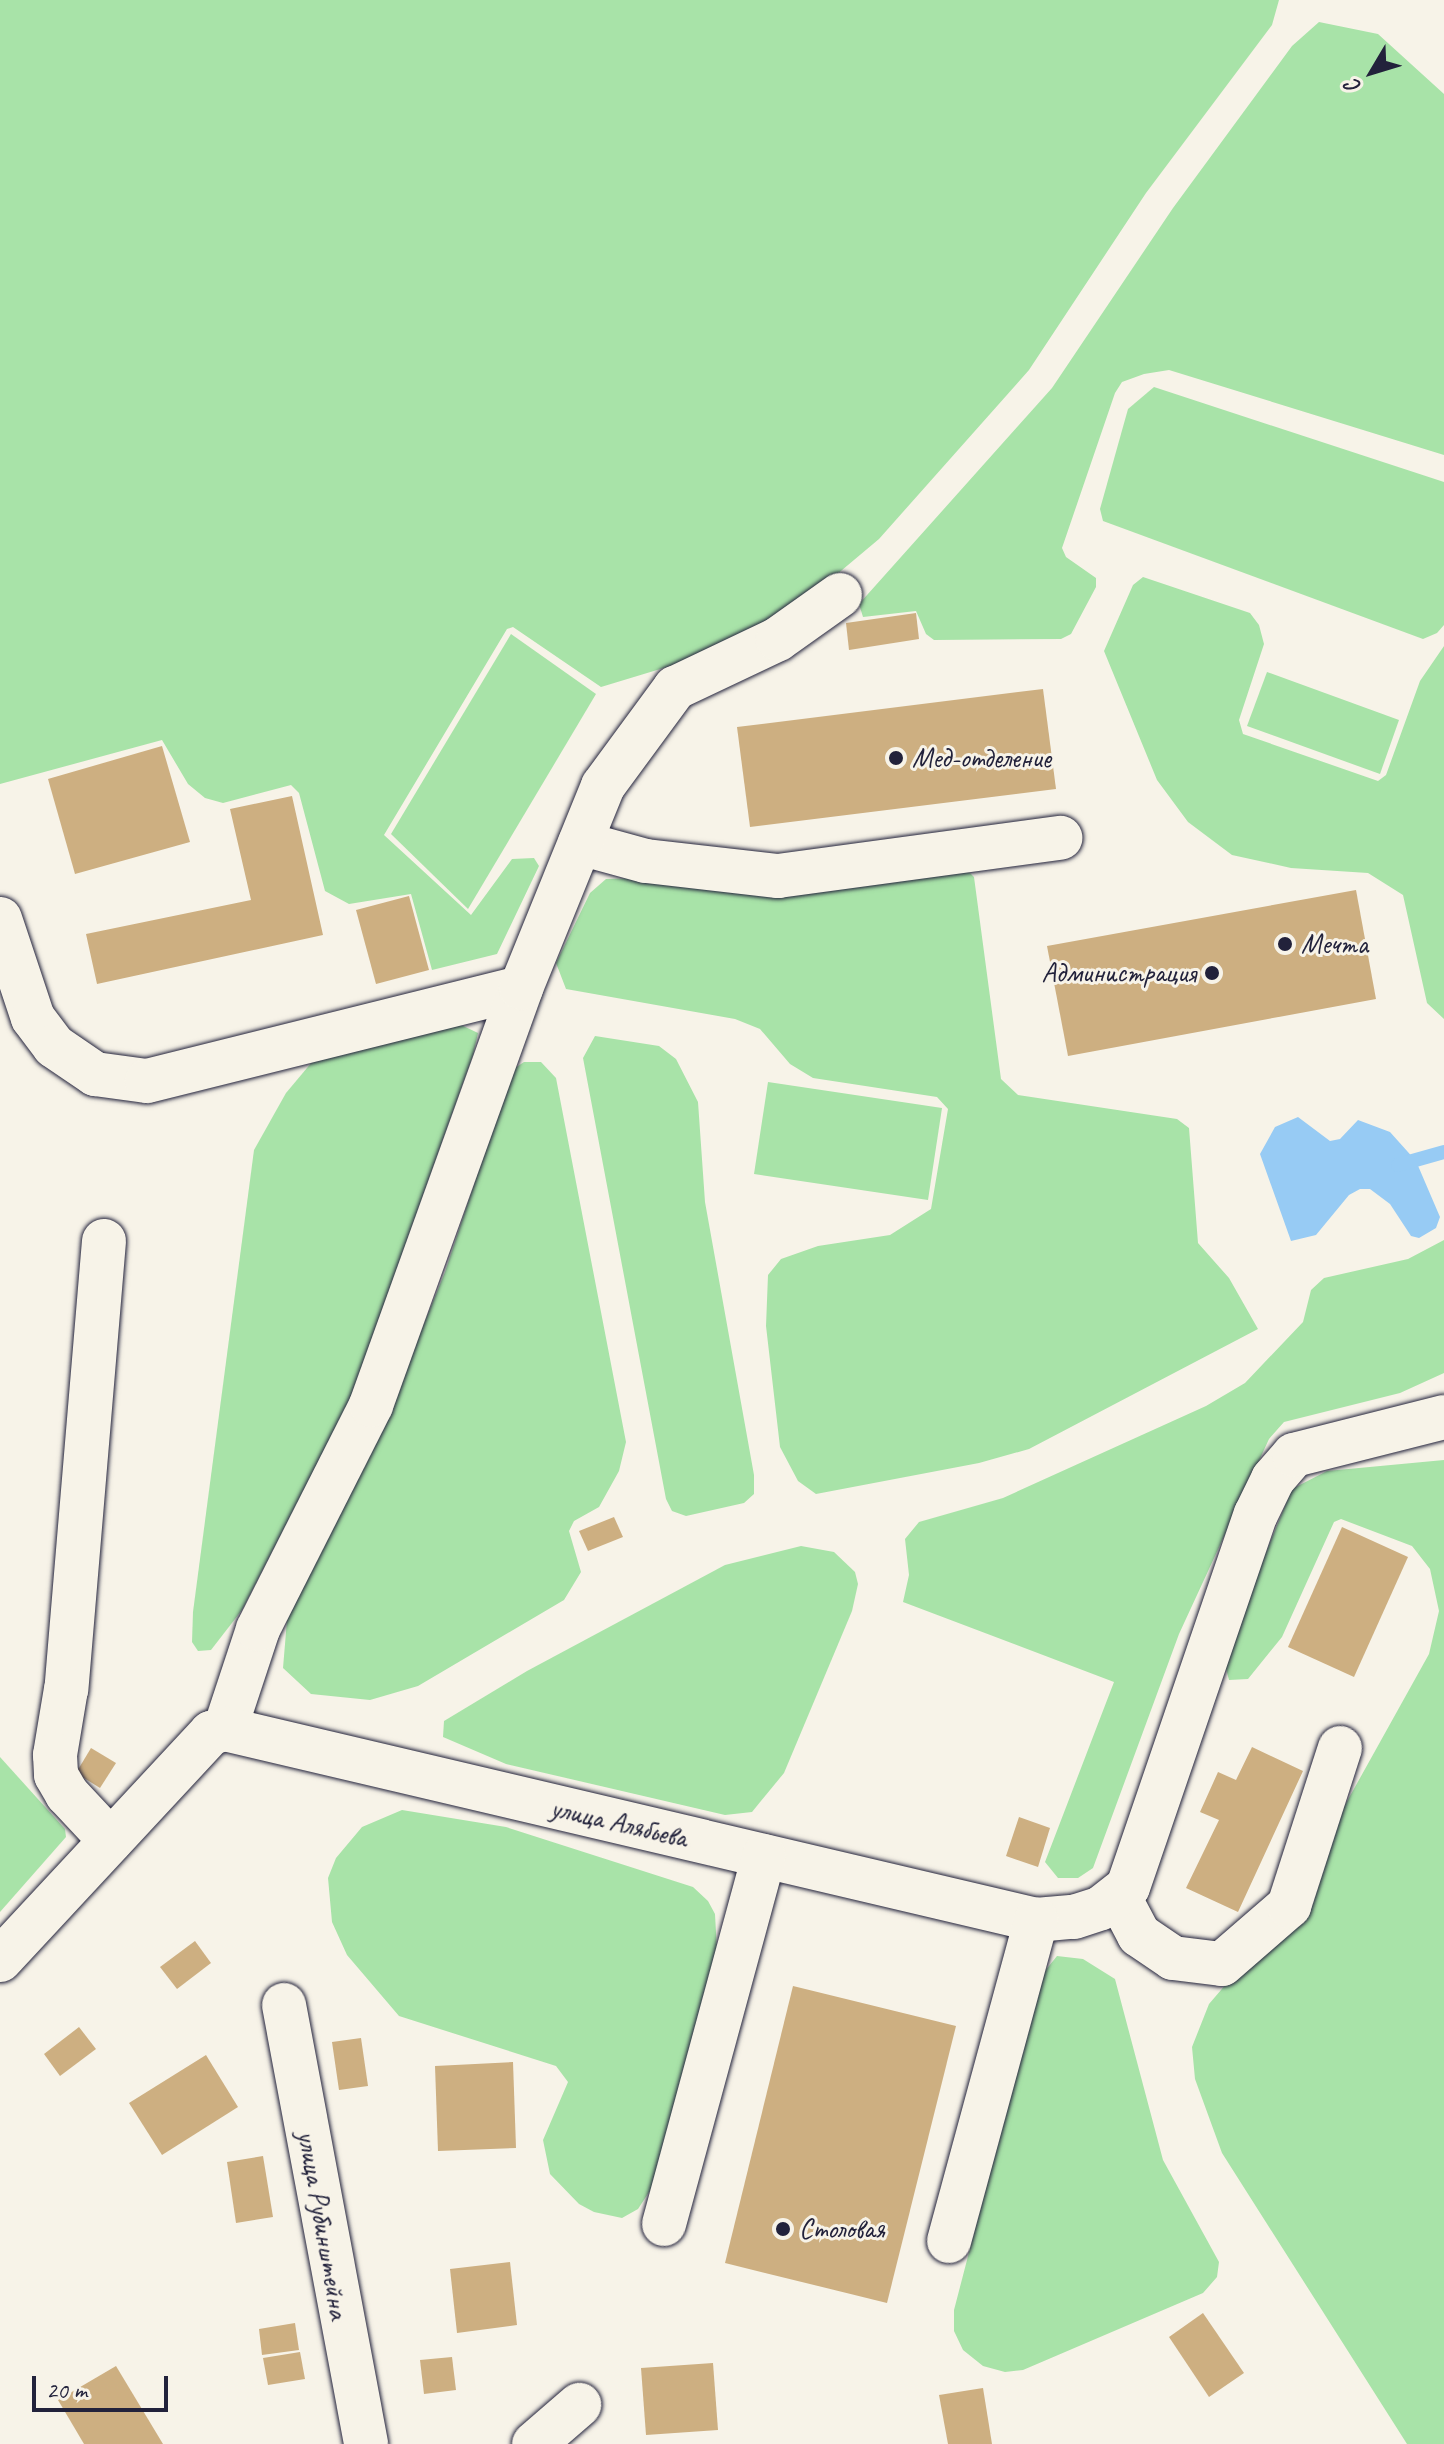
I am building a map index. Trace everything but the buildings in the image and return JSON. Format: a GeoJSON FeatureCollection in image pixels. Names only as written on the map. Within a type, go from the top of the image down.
{"type":"FeatureCollection","features":[{"type":"Feature","properties":{"kind":"street"},"geometry":{"type":"LineString","coordinates":[[0,1960],[211,1733],[225,1729],[258,1629],[371,1405],[521,988],[603,786],[675,688],[778,639],[840,595]]}},
{"type":"Feature","properties":{"kind":"street"},"geometry":{"type":"LineString","coordinates":[[580,843],[646,861],[778,876],[1060,838]]}},
{"type":"Feature","properties":{"kind":"street"},"geometry":{"type":"LineString","coordinates":[[0,919],[33,1018],[54,1046],[95,1074],[147,1081],[521,988]]}},
{"type":"Feature","properties":{"kind":"street"},"geometry":{"type":"LineString","coordinates":[[104,1241],[66,1689],[55,1755],[56,1775],[67,1794],[123,1827]]}},
{"type":"Feature","properties":{"kind":"street"},"geometry":{"type":"LineString","coordinates":[[1340,1748],[1289,1906],[1222,1964],[1173,1958],[1139,1935],[1124,1892],[1256,1514],[1273,1479],[1294,1455],[1444,1417]]}},
{"type":"Feature","properties":{"kind":"street","name":"улица Алябьева"},"geometry":{"type":"LineString","coordinates":[[225,1729],[1036,1920],[1074,1917],[1124,1892]]}},
{"type":"Feature","properties":{"kind":"street"},"geometry":{"type":"LineString","coordinates":[[664,2224],[764,1856]]}},
{"type":"Feature","properties":{"kind":"street"},"geometry":{"type":"LineString","coordinates":[[949,2241],[1036,1920]]}},
{"type":"Feature","properties":{"kind":"street","name":"улица Рубинштейна"},"geometry":{"type":"LineString","coordinates":[[284,2005],[366,2444]]}},
{"type":"Feature","properties":{"kind":"street"},"geometry":{"type":"LineString","coordinates":[[534,2444],[579,2405]]}},
{"type":"Feature","properties":{"kind":"green space"},"geometry":{"type":"Polygon","coordinates":[[[0,0],[1279,0],[1272,25],[1146,193],[1029,370],[879,539],[823,586],[766,624],[690,660],[601,687],[513,627],[507,629],[384,835],[471,915],[512,859],[534,858],[539,866],[497,954],[432,970],[411,894],[349,904],[325,891],[299,793],[291,785],[223,803],[205,798],[188,784],[162,740],[0,784],[0,0]]]}},
{"type":"Feature","properties":{"kind":"green space"},"geometry":{"type":"Polygon","coordinates":[[[1319,22],[1378,34],[1444,94],[1444,455],[1169,370],[1144,374],[1122,382],[1115,393],[1062,548],[1066,557],[1096,578],[1096,587],[1071,634],[1061,639],[934,640],[926,634],[916,611],[863,617],[859,604],[1052,388],[1173,208],[1292,46],[1319,22]]]}},
{"type":"Feature","properties":{"kind":"green space"},"geometry":{"type":"Polygon","coordinates":[[[1154,387],[1444,482],[1444,625],[1437,633],[1423,639],[1103,521],[1100,509],[1128,409],[1154,387]]]}},
{"type":"Feature","properties":{"kind":"green space"},"geometry":{"type":"Polygon","coordinates":[[[1143,577],[1250,613],[1259,625],[1264,644],[1239,720],[1243,734],[1378,781],[1386,775],[1420,681],[1444,646],[1444,1019],[1427,1003],[1403,895],[1368,873],[1291,868],[1232,855],[1188,822],[1157,780],[1104,651],[1133,585],[1143,577]]]}},
{"type":"Feature","properties":{"kind":"green space"},"geometry":{"type":"Polygon","coordinates":[[[511,634],[596,694],[468,909],[391,834],[511,634]]]}},
{"type":"Feature","properties":{"kind":"green space"},"geometry":{"type":"Polygon","coordinates":[[[1267,672],[1399,720],[1380,774],[1247,726],[1267,672]]]}},
{"type":"Feature","properties":{"kind":"green space"},"geometry":{"type":"Polygon","coordinates":[[[965,868],[974,877],[1001,1079],[1018,1095],[1177,1119],[1189,1128],[1198,1243],[1229,1278],[1258,1329],[1029,1449],[979,1463],[816,1494],[798,1481],[780,1447],[766,1326],[768,1275],[781,1259],[818,1246],[890,1235],[931,1209],[948,1109],[937,1097],[813,1078],[790,1064],[760,1029],[735,1019],[566,989],[556,963],[590,893],[606,879],[965,868]]]}},
{"type":"Feature","properties":{"kind":"green space"},"geometry":{"type":"Polygon","coordinates":[[[459,1024],[478,1033],[473,1055],[350,1400],[242,1610],[211,1650],[198,1651],[192,1642],[193,1612],[254,1150],[286,1093],[312,1062],[459,1024]]]}},
{"type":"Feature","properties":{"kind":"green space"},"geometry":{"type":"Polygon","coordinates":[[[595,1036],[659,1046],[676,1059],[698,1102],[705,1202],[754,1475],[754,1494],[744,1503],[686,1516],[672,1511],[666,1499],[583,1058],[595,1036]]]}},
{"type":"Feature","properties":{"kind":"green space"},"geometry":{"type":"Polygon","coordinates":[[[524,1062],[541,1062],[556,1078],[626,1442],[619,1471],[599,1507],[574,1521],[569,1531],[581,1572],[564,1600],[418,1686],[370,1700],[311,1694],[283,1668],[287,1620],[386,1417],[445,1272],[512,1070],[524,1062]]]}},
{"type":"Feature","properties":{"kind":"green space"},"geometry":{"type":"Polygon","coordinates":[[[768,1082],[942,1108],[928,1200],[754,1174],[768,1082]]]}},
{"type":"Feature","properties":{"kind":"green space"},"geometry":{"type":"Polygon","coordinates":[[[1444,1240],[1444,1373],[1400,1393],[1284,1422],[1269,1439],[1179,1634],[1093,1868],[1078,1878],[1058,1878],[1045,1862],[1114,1682],[903,1602],[909,1575],[905,1539],[919,1522],[1003,1498],[1206,1406],[1245,1383],[1303,1322],[1311,1290],[1324,1278],[1408,1259],[1444,1240]]]}},
{"type":"Feature","properties":{"kind":"green space"},"geometry":{"type":"Polygon","coordinates":[[[1444,1460],[1444,2444],[1407,2444],[1222,2153],[1195,2079],[1192,2047],[1209,2004],[1281,1920],[1429,1654],[1439,1611],[1430,1569],[1412,1546],[1341,1519],[1334,1522],[1282,1637],[1248,1679],[1229,1680],[1223,1657],[1292,1489],[1327,1471],[1444,1460]]]}},
{"type":"Feature","properties":{"kind":"green space"},"geometry":{"type":"Polygon","coordinates":[[[801,1546],[834,1552],[855,1572],[858,1584],[852,1611],[784,1773],[752,1812],[725,1815],[506,1764],[443,1737],[444,1721],[527,1671],[725,1565],[801,1546]]]}},
{"type":"Feature","properties":{"kind":"green space"},"geometry":{"type":"Polygon","coordinates":[[[0,1757],[65,1829],[66,1837],[0,1912],[0,1757]]]}},
{"type":"Feature","properties":{"kind":"green space"},"geometry":{"type":"Polygon","coordinates":[[[402,1810],[506,1827],[693,1887],[708,1901],[715,1914],[717,1951],[653,2186],[638,2209],[622,2218],[594,2212],[579,2204],[550,2174],[543,2140],[568,2082],[556,2066],[399,2016],[347,1955],[332,1922],[328,1878],[336,1858],[362,1827],[402,1810]]]}},
{"type":"Feature","properties":{"kind":"green space"},"geometry":{"type":"Polygon","coordinates":[[[1057,1956],[1083,1959],[1115,1979],[1163,2160],[1219,2262],[1217,2277],[1203,2293],[1023,2370],[1005,2372],[983,2366],[963,2350],[954,2331],[954,2310],[1041,1976],[1057,1956]]]}},
{"type":"Feature","properties":{"kind":"water"},"geometry":{"type":"Polygon","coordinates":[[[1298,1117],[1330,1141],[1340,1139],[1358,1120],[1390,1132],[1416,1161],[1440,1217],[1436,1228],[1419,1238],[1411,1236],[1390,1204],[1370,1189],[1360,1189],[1349,1195],[1316,1235],[1291,1241],[1260,1154],[1275,1127],[1298,1117]]]}},
{"type":"Feature","properties":{"kind":"waterway"},"geometry":{"type":"LineString","coordinates":[[1398,1165],[1444,1152]]}},
{"type":"Feature","properties":{"kind":"place","name":"Мед-отделение"},"geometry":{"type":"Point","coordinates":[896,758]}},
{"type":"Feature","properties":{"kind":"place","name":"Мечта"},"geometry":{"type":"Point","coordinates":[1285,944]}},
{"type":"Feature","properties":{"kind":"place","name":"Администрация"},"geometry":{"type":"Point","coordinates":[1212,973]}},
{"type":"Feature","properties":{"kind":"place","name":"Столовая"},"geometry":{"type":"Point","coordinates":[783,2229]}}]}
